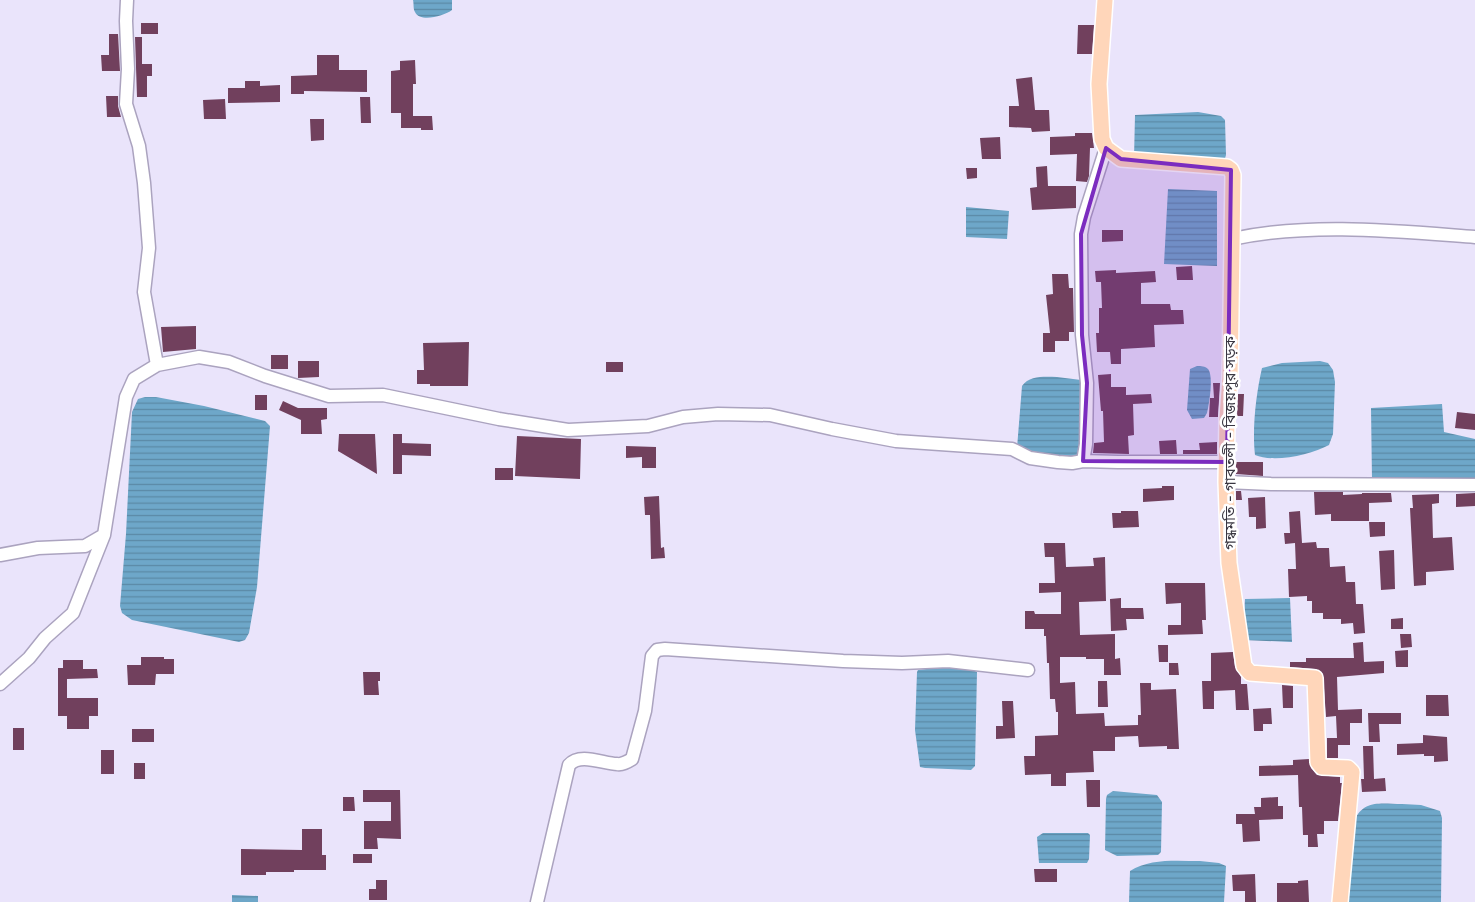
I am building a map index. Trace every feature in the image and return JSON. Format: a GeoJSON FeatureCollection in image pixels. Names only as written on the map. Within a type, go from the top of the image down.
{"type":"FeatureCollection","features":[{"type":"Feature","properties":{"kind":"main road"},"geometry":{"type":"LineString","coordinates":[[1105,0],[1099,84],[1102,138],[1106,148]]}},
{"type":"Feature","properties":{"kind":"main road","name":"গন্ধমতি - গাবতলী - বিজয়পুর সড়ক"},"geometry":{"type":"LineString","coordinates":[[1106,148],[1121,159],[1227,167],[1233,175],[1230,377],[1226,482],[1229,563],[1244,666],[1250,673],[1316,678],[1318,762],[1322,767],[1348,768],[1352,772],[1340,902]]}},
{"type":"Feature","properties":{"kind":"street"},"geometry":{"type":"LineString","coordinates":[[127,0],[128,69],[126,104],[139,146],[142,164],[149,248],[144,292],[157,365]]}},
{"type":"Feature","properties":{"kind":"street"},"geometry":{"type":"LineString","coordinates":[[1084,461],[1087,383],[1082,335],[1081,234],[1084,217],[1106,148]]}},
{"type":"Feature","properties":{"kind":"street"},"geometry":{"type":"LineString","coordinates":[[1232,239],[1265,234],[1320,230],[1378,230],[1475,236]]}},
{"type":"Feature","properties":{"kind":"street"},"geometry":{"type":"LineString","coordinates":[[0,684],[29,658],[45,638],[73,613],[104,535],[126,397],[134,379],[157,365],[199,357],[229,362],[264,376],[329,396],[383,395],[490,418],[568,430],[648,426],[683,417],[718,414],[770,415],[896,441],[1009,449],[1030,458],[1058,462],[1227,462]]}},
{"type":"Feature","properties":{"kind":"street"},"geometry":{"type":"LineString","coordinates":[[1226,482],[1475,485]]}},
{"type":"Feature","properties":{"kind":"street"},"geometry":{"type":"LineString","coordinates":[[0,555],[38,548],[85,546],[104,535]]}},
{"type":"Feature","properties":{"kind":"street"},"geometry":{"type":"LineString","coordinates":[[537,902],[569,765],[578,760],[598,760],[620,764],[632,759],[645,711],[652,656],[657,650],[844,661],[902,663],[948,661],[1028,670]]}},
{"type":"Feature","properties":{"kind":"highlighted area"},"geometry":{"type":"Polygon","coordinates":[[[1106,148],[1121,159],[1231,170],[1227,462],[1083,461],[1087,383],[1082,335],[1081,234],[1106,148]]]}},
{"type":"Feature","properties":{"kind":"water"},"geometry":{"type":"Polygon","coordinates":[[[413,0],[452,0],[452,10],[438,16],[422,17],[414,11],[413,0]]]}},
{"type":"Feature","properties":{"kind":"water"},"geometry":{"type":"Polygon","coordinates":[[[1198,112],[1221,116],[1225,120],[1226,155],[1224,162],[1134,158],[1135,115],[1198,112]]]}},
{"type":"Feature","properties":{"kind":"water"},"geometry":{"type":"Polygon","coordinates":[[[1168,189],[1217,191],[1217,266],[1164,264],[1168,189]]]}},
{"type":"Feature","properties":{"kind":"water"},"geometry":{"type":"Polygon","coordinates":[[[966,207],[1009,211],[1007,239],[966,237],[966,207]]]}},
{"type":"Feature","properties":{"kind":"water"},"geometry":{"type":"Polygon","coordinates":[[[1320,361],[1328,363],[1333,370],[1335,382],[1333,434],[1329,445],[1313,452],[1292,457],[1272,458],[1255,455],[1255,412],[1262,368],[1282,363],[1320,361]]]}},
{"type":"Feature","properties":{"kind":"water"},"geometry":{"type":"Polygon","coordinates":[[[1197,366],[1208,369],[1211,378],[1210,390],[1207,413],[1204,418],[1192,419],[1187,410],[1190,369],[1197,366]]]}},
{"type":"Feature","properties":{"kind":"water"},"geometry":{"type":"Polygon","coordinates":[[[1057,377],[1081,380],[1081,458],[1057,461],[1017,448],[1022,386],[1033,378],[1057,377]]]}},
{"type":"Feature","properties":{"kind":"water"},"geometry":{"type":"Polygon","coordinates":[[[156,397],[204,406],[265,421],[270,426],[257,587],[249,633],[245,640],[239,642],[132,620],[122,613],[120,606],[126,534],[132,412],[138,399],[156,397]]]}},
{"type":"Feature","properties":{"kind":"water"},"geometry":{"type":"Polygon","coordinates":[[[1442,404],[1444,432],[1475,439],[1475,482],[1372,480],[1371,408],[1442,404]]]}},
{"type":"Feature","properties":{"kind":"water"},"geometry":{"type":"Polygon","coordinates":[[[1290,598],[1292,642],[1243,640],[1245,599],[1290,598]]]}},
{"type":"Feature","properties":{"kind":"water"},"geometry":{"type":"Polygon","coordinates":[[[952,666],[969,668],[977,672],[975,766],[971,770],[920,767],[915,730],[917,672],[918,670],[952,666]]]}},
{"type":"Feature","properties":{"kind":"water"},"geometry":{"type":"Polygon","coordinates":[[[1113,791],[1157,795],[1162,802],[1161,852],[1158,855],[1117,856],[1105,850],[1106,799],[1107,795],[1113,791]]]}},
{"type":"Feature","properties":{"kind":"water"},"geometry":{"type":"Polygon","coordinates":[[[1374,804],[1421,805],[1440,811],[1442,818],[1441,902],[1344,902],[1354,821],[1358,814],[1363,809],[1374,804]]]}},
{"type":"Feature","properties":{"kind":"water"},"geometry":{"type":"Polygon","coordinates":[[[1043,833],[1088,833],[1090,835],[1089,859],[1087,863],[1039,863],[1037,837],[1043,833]]]}},
{"type":"Feature","properties":{"kind":"water"},"geometry":{"type":"Polygon","coordinates":[[[1200,861],[1219,863],[1226,866],[1224,902],[1129,902],[1130,871],[1155,862],[1200,861]]]}},
{"type":"Feature","properties":{"kind":"water"},"geometry":{"type":"Polygon","coordinates":[[[232,895],[258,896],[258,902],[232,902],[232,895]]]}},
{"type":"Feature","properties":{"kind":"building"},"geometry":{"type":"Polygon","coordinates":[[[141,23],[158,23],[158,34],[141,34],[141,23]]]}},
{"type":"Feature","properties":{"kind":"building"},"geometry":{"type":"Polygon","coordinates":[[[1078,25],[1094,25],[1092,54],[1077,54],[1078,25]]]}},
{"type":"Feature","properties":{"kind":"building"},"geometry":{"type":"Polygon","coordinates":[[[109,34],[118,34],[120,71],[102,71],[101,55],[109,55],[109,34]]]}},
{"type":"Feature","properties":{"kind":"building"},"geometry":{"type":"Polygon","coordinates":[[[135,37],[142,37],[142,64],[152,64],[152,76],[147,76],[147,97],[137,97],[135,37]]]}},
{"type":"Feature","properties":{"kind":"building"},"geometry":{"type":"Polygon","coordinates":[[[317,55],[339,55],[339,70],[367,70],[367,92],[304,91],[304,94],[291,94],[291,76],[317,75],[317,55]]]}},
{"type":"Feature","properties":{"kind":"building"},"geometry":{"type":"Polygon","coordinates":[[[415,60],[416,84],[413,84],[413,116],[432,116],[433,130],[401,128],[401,113],[391,113],[391,71],[400,70],[400,61],[415,60]]]}},
{"type":"Feature","properties":{"kind":"building"},"geometry":{"type":"Polygon","coordinates":[[[1032,77],[1035,110],[1049,110],[1050,131],[1032,132],[1031,128],[1009,127],[1009,106],[1019,106],[1016,79],[1032,77]]]}},
{"type":"Feature","properties":{"kind":"building"},"geometry":{"type":"Polygon","coordinates":[[[245,81],[260,81],[260,86],[280,85],[280,102],[228,103],[228,88],[245,88],[245,81]]]}},
{"type":"Feature","properties":{"kind":"building"},"geometry":{"type":"Polygon","coordinates":[[[106,96],[118,96],[121,117],[107,117],[106,96]]]}},
{"type":"Feature","properties":{"kind":"building"},"geometry":{"type":"Polygon","coordinates":[[[360,97],[370,97],[371,123],[361,123],[360,97]]]}},
{"type":"Feature","properties":{"kind":"building"},"geometry":{"type":"Polygon","coordinates":[[[225,99],[226,119],[204,119],[203,100],[225,99]]]}},
{"type":"Feature","properties":{"kind":"building"},"geometry":{"type":"Polygon","coordinates":[[[310,119],[324,119],[324,140],[311,141],[310,119]]]}},
{"type":"Feature","properties":{"kind":"building"},"geometry":{"type":"Polygon","coordinates":[[[1075,133],[1092,133],[1094,148],[1090,148],[1087,182],[1076,181],[1077,154],[1050,155],[1050,137],[1075,136],[1075,133]]]}},
{"type":"Feature","properties":{"kind":"building"},"geometry":{"type":"Polygon","coordinates":[[[1000,137],[1001,159],[982,159],[980,138],[1000,137]]]}},
{"type":"Feature","properties":{"kind":"building"},"geometry":{"type":"Polygon","coordinates":[[[1047,166],[1048,186],[1076,186],[1076,208],[1032,210],[1030,188],[1037,187],[1036,167],[1047,166]]]}},
{"type":"Feature","properties":{"kind":"building"},"geometry":{"type":"Polygon","coordinates":[[[966,168],[977,168],[977,178],[967,179],[966,168]]]}},
{"type":"Feature","properties":{"kind":"building"},"geometry":{"type":"Polygon","coordinates":[[[1102,230],[1123,230],[1123,241],[1102,242],[1102,230]]]}},
{"type":"Feature","properties":{"kind":"building"},"geometry":{"type":"Polygon","coordinates":[[[1192,266],[1193,280],[1177,280],[1176,267],[1192,266]]]}},
{"type":"Feature","properties":{"kind":"building"},"geometry":{"type":"Polygon","coordinates":[[[1116,270],[1116,273],[1155,271],[1156,282],[1141,283],[1141,304],[1170,304],[1171,310],[1183,310],[1184,324],[1154,325],[1155,347],[1121,349],[1121,364],[1111,364],[1110,352],[1097,352],[1096,333],[1099,333],[1099,308],[1102,308],[1101,282],[1096,282],[1095,271],[1116,270]]]}},
{"type":"Feature","properties":{"kind":"building"},"geometry":{"type":"Polygon","coordinates":[[[1052,274],[1068,274],[1069,288],[1073,288],[1074,332],[1069,332],[1069,341],[1055,341],[1055,352],[1043,352],[1043,333],[1050,333],[1046,295],[1053,294],[1052,274]]]}},
{"type":"Feature","properties":{"kind":"building"},"geometry":{"type":"Polygon","coordinates":[[[196,326],[196,349],[163,352],[161,327],[196,326]]]}},
{"type":"Feature","properties":{"kind":"building"},"geometry":{"type":"Polygon","coordinates":[[[469,342],[468,386],[417,384],[417,370],[424,370],[423,343],[469,342]]]}},
{"type":"Feature","properties":{"kind":"building"},"geometry":{"type":"Polygon","coordinates":[[[271,355],[288,355],[288,369],[271,369],[271,355]]]}},
{"type":"Feature","properties":{"kind":"building"},"geometry":{"type":"Polygon","coordinates":[[[298,361],[319,361],[319,377],[298,378],[298,361]]]}},
{"type":"Feature","properties":{"kind":"building"},"geometry":{"type":"Polygon","coordinates":[[[606,362],[623,362],[623,372],[606,372],[606,362]]]}},
{"type":"Feature","properties":{"kind":"building"},"geometry":{"type":"Polygon","coordinates":[[[1111,374],[1111,387],[1126,387],[1126,395],[1151,394],[1152,403],[1133,404],[1134,435],[1128,436],[1129,454],[1093,453],[1094,443],[1104,442],[1103,411],[1101,411],[1098,375],[1111,374]]]}},
{"type":"Feature","properties":{"kind":"building"},"geometry":{"type":"Polygon","coordinates":[[[1213,383],[1220,383],[1218,417],[1209,417],[1210,398],[1214,398],[1213,383]]]}},
{"type":"Feature","properties":{"kind":"building"},"geometry":{"type":"Polygon","coordinates":[[[1238,394],[1244,394],[1243,416],[1237,416],[1238,394]]]}},
{"type":"Feature","properties":{"kind":"building"},"geometry":{"type":"Polygon","coordinates":[[[255,395],[267,395],[267,410],[255,410],[255,395]]]}},
{"type":"Feature","properties":{"kind":"building"},"geometry":{"type":"Polygon","coordinates":[[[283,401],[298,408],[327,408],[327,419],[321,420],[322,434],[301,434],[301,420],[279,410],[283,401]]]}},
{"type":"Feature","properties":{"kind":"building"},"geometry":{"type":"Polygon","coordinates":[[[1457,412],[1475,414],[1475,430],[1455,428],[1457,412]]]}},
{"type":"Feature","properties":{"kind":"building"},"geometry":{"type":"Polygon","coordinates":[[[339,434],[375,434],[377,474],[338,451],[339,434]]]}},
{"type":"Feature","properties":{"kind":"building"},"geometry":{"type":"Polygon","coordinates":[[[393,434],[402,434],[402,443],[431,444],[431,456],[402,455],[402,474],[393,474],[393,434]]]}},
{"type":"Feature","properties":{"kind":"building"},"geometry":{"type":"Polygon","coordinates":[[[517,436],[581,439],[580,479],[515,476],[517,436]]]}},
{"type":"Feature","properties":{"kind":"building"},"geometry":{"type":"Polygon","coordinates":[[[1176,440],[1177,454],[1160,454],[1159,441],[1176,440]]]}},
{"type":"Feature","properties":{"kind":"building"},"geometry":{"type":"Polygon","coordinates":[[[1217,442],[1217,454],[1183,454],[1183,450],[1200,450],[1199,443],[1217,442]]]}},
{"type":"Feature","properties":{"kind":"building"},"geometry":{"type":"Polygon","coordinates":[[[626,446],[656,447],[656,468],[642,468],[642,457],[626,458],[626,446]]]}},
{"type":"Feature","properties":{"kind":"building"},"geometry":{"type":"Polygon","coordinates":[[[1236,462],[1263,462],[1263,476],[1236,474],[1236,462]]]}},
{"type":"Feature","properties":{"kind":"building"},"geometry":{"type":"Polygon","coordinates":[[[495,468],[513,468],[513,480],[495,480],[495,468]]]}},
{"type":"Feature","properties":{"kind":"building"},"geometry":{"type":"Polygon","coordinates":[[[1162,486],[1174,486],[1174,500],[1143,502],[1143,489],[1162,488],[1162,486]]]}},
{"type":"Feature","properties":{"kind":"building"},"geometry":{"type":"Polygon","coordinates":[[[1236,491],[1241,491],[1242,500],[1236,500],[1236,491]]]}},
{"type":"Feature","properties":{"kind":"building"},"geometry":{"type":"Polygon","coordinates":[[[1314,492],[1343,492],[1343,495],[1391,493],[1392,502],[1369,503],[1369,521],[1331,521],[1331,514],[1315,515],[1314,492]]]}},
{"type":"Feature","properties":{"kind":"building"},"geometry":{"type":"Polygon","coordinates":[[[1475,493],[1475,506],[1456,507],[1456,494],[1475,493]]]}},
{"type":"Feature","properties":{"kind":"building"},"geometry":{"type":"Polygon","coordinates":[[[1439,494],[1439,503],[1432,504],[1433,538],[1452,537],[1454,570],[1426,572],[1426,585],[1414,586],[1410,508],[1413,508],[1412,495],[1439,494]]]}},
{"type":"Feature","properties":{"kind":"building"},"geometry":{"type":"Polygon","coordinates":[[[659,496],[661,548],[664,547],[665,558],[651,559],[650,515],[645,515],[644,497],[659,496]]]}},
{"type":"Feature","properties":{"kind":"building"},"geometry":{"type":"Polygon","coordinates":[[[1265,497],[1266,528],[1256,529],[1256,517],[1249,517],[1248,498],[1265,497]]]}},
{"type":"Feature","properties":{"kind":"building"},"geometry":{"type":"Polygon","coordinates":[[[1121,511],[1138,511],[1139,527],[1113,528],[1112,513],[1121,513],[1121,511]]]}},
{"type":"Feature","properties":{"kind":"building"},"geometry":{"type":"Polygon","coordinates":[[[1300,511],[1302,543],[1316,542],[1317,548],[1329,548],[1330,567],[1345,566],[1346,582],[1355,582],[1356,604],[1363,604],[1365,633],[1354,634],[1353,623],[1341,624],[1341,619],[1323,619],[1323,613],[1312,613],[1312,601],[1307,601],[1307,596],[1289,597],[1288,569],[1296,569],[1295,543],[1285,544],[1284,533],[1290,533],[1289,512],[1300,511]]]}},
{"type":"Feature","properties":{"kind":"building"},"geometry":{"type":"Polygon","coordinates":[[[1369,522],[1385,522],[1385,536],[1370,537],[1369,522]]]}},
{"type":"Feature","properties":{"kind":"building"},"geometry":{"type":"Polygon","coordinates":[[[1044,543],[1065,543],[1066,567],[1094,566],[1093,558],[1105,557],[1106,601],[1079,602],[1080,635],[1115,634],[1115,659],[1120,658],[1121,675],[1104,675],[1104,659],[1060,657],[1060,683],[1075,682],[1076,714],[1104,713],[1105,726],[1138,725],[1138,715],[1141,715],[1140,683],[1151,683],[1151,690],[1176,689],[1179,749],[1167,749],[1167,746],[1139,747],[1138,736],[1115,737],[1115,751],[1093,751],[1094,772],[1066,773],[1066,786],[1051,786],[1051,774],[1025,775],[1024,756],[1035,756],[1035,736],[1058,735],[1058,712],[1056,712],[1055,699],[1050,699],[1049,663],[1047,663],[1044,629],[1025,629],[1025,611],[1034,611],[1035,614],[1061,614],[1061,592],[1039,593],[1039,583],[1055,583],[1054,557],[1045,557],[1044,543]]]}},
{"type":"Feature","properties":{"kind":"building"},"geometry":{"type":"Polygon","coordinates":[[[1394,550],[1395,589],[1381,590],[1379,551],[1394,550]]]}},
{"type":"Feature","properties":{"kind":"building"},"geometry":{"type":"Polygon","coordinates":[[[1165,583],[1205,583],[1206,620],[1202,620],[1203,634],[1168,635],[1168,625],[1181,625],[1181,603],[1166,604],[1165,583]]]}},
{"type":"Feature","properties":{"kind":"building"},"geometry":{"type":"Polygon","coordinates":[[[1121,598],[1121,608],[1143,608],[1144,619],[1126,619],[1127,630],[1111,631],[1110,599],[1121,598]]]}},
{"type":"Feature","properties":{"kind":"building"},"geometry":{"type":"Polygon","coordinates":[[[1403,618],[1403,629],[1391,629],[1391,619],[1403,618]]]}},
{"type":"Feature","properties":{"kind":"building"},"geometry":{"type":"Polygon","coordinates":[[[1400,634],[1411,634],[1412,647],[1401,648],[1400,634]]]}},
{"type":"Feature","properties":{"kind":"building"},"geometry":{"type":"Polygon","coordinates":[[[1363,642],[1364,662],[1384,661],[1384,673],[1337,677],[1338,710],[1362,709],[1362,723],[1350,723],[1350,745],[1338,745],[1338,758],[1327,758],[1327,738],[1337,738],[1336,716],[1326,717],[1323,674],[1316,669],[1290,667],[1290,662],[1306,662],[1306,658],[1354,658],[1353,643],[1363,642]]]}},
{"type":"Feature","properties":{"kind":"building"},"geometry":{"type":"Polygon","coordinates":[[[1158,645],[1168,645],[1168,662],[1159,662],[1158,645]]]}},
{"type":"Feature","properties":{"kind":"building"},"geometry":{"type":"Polygon","coordinates":[[[1408,650],[1408,667],[1396,667],[1395,651],[1408,650]]]}},
{"type":"Feature","properties":{"kind":"building"},"geometry":{"type":"Polygon","coordinates":[[[1233,652],[1235,667],[1241,677],[1241,684],[1247,684],[1249,710],[1236,710],[1235,690],[1214,691],[1214,709],[1203,709],[1202,681],[1211,681],[1211,653],[1233,652]]]}},
{"type":"Feature","properties":{"kind":"building"},"geometry":{"type":"Polygon","coordinates":[[[141,657],[174,659],[174,674],[156,674],[155,685],[128,685],[127,665],[141,665],[141,657]]]}},
{"type":"Feature","properties":{"kind":"building"},"geometry":{"type":"Polygon","coordinates":[[[63,660],[83,660],[83,669],[97,669],[98,678],[67,679],[67,698],[98,698],[98,716],[89,716],[89,729],[67,729],[67,716],[58,716],[58,668],[63,668],[63,660]]]}},
{"type":"Feature","properties":{"kind":"building"},"geometry":{"type":"Polygon","coordinates":[[[1169,663],[1178,663],[1179,675],[1169,675],[1169,663]]]}},
{"type":"Feature","properties":{"kind":"building"},"geometry":{"type":"Polygon","coordinates":[[[363,672],[380,672],[380,681],[378,681],[379,695],[364,695],[363,672]]]}},
{"type":"Feature","properties":{"kind":"building"},"geometry":{"type":"Polygon","coordinates":[[[1098,681],[1107,681],[1108,707],[1098,707],[1098,681]]]}},
{"type":"Feature","properties":{"kind":"building"},"geometry":{"type":"Polygon","coordinates":[[[1282,685],[1293,686],[1293,708],[1283,708],[1282,685]]]}},
{"type":"Feature","properties":{"kind":"building"},"geometry":{"type":"Polygon","coordinates":[[[1426,695],[1448,695],[1449,716],[1426,716],[1426,695]]]}},
{"type":"Feature","properties":{"kind":"building"},"geometry":{"type":"Polygon","coordinates":[[[1002,701],[1013,701],[1015,738],[996,739],[996,726],[1003,726],[1002,701]]]}},
{"type":"Feature","properties":{"kind":"building"},"geometry":{"type":"Polygon","coordinates":[[[1271,708],[1272,724],[1263,724],[1263,731],[1254,731],[1253,709],[1271,708]]]}},
{"type":"Feature","properties":{"kind":"building"},"geometry":{"type":"Polygon","coordinates":[[[1368,713],[1401,713],[1401,724],[1379,724],[1380,742],[1369,742],[1368,713]]]}},
{"type":"Feature","properties":{"kind":"building"},"geometry":{"type":"Polygon","coordinates":[[[13,728],[24,728],[24,750],[13,750],[13,728]]]}},
{"type":"Feature","properties":{"kind":"building"},"geometry":{"type":"Polygon","coordinates":[[[132,729],[154,729],[154,742],[132,742],[132,729]]]}},
{"type":"Feature","properties":{"kind":"building"},"geometry":{"type":"Polygon","coordinates":[[[1423,735],[1447,737],[1448,761],[1434,762],[1434,756],[1424,756],[1424,754],[1397,755],[1397,744],[1423,743],[1423,735]]]}},
{"type":"Feature","properties":{"kind":"building"},"geometry":{"type":"Polygon","coordinates":[[[1363,746],[1373,746],[1374,779],[1385,778],[1386,791],[1362,792],[1361,779],[1364,779],[1363,746]]]}},
{"type":"Feature","properties":{"kind":"building"},"geometry":{"type":"Polygon","coordinates":[[[101,750],[114,750],[114,774],[101,774],[101,750]]]}},
{"type":"Feature","properties":{"kind":"building"},"geometry":{"type":"Polygon","coordinates":[[[1309,759],[1311,768],[1317,775],[1340,777],[1340,783],[1342,783],[1338,821],[1324,821],[1324,834],[1317,834],[1318,847],[1308,847],[1308,835],[1303,835],[1302,807],[1299,807],[1298,775],[1259,776],[1259,766],[1293,765],[1293,760],[1309,759]]]}},
{"type":"Feature","properties":{"kind":"building"},"geometry":{"type":"Polygon","coordinates":[[[134,763],[145,763],[145,779],[134,779],[134,763]]]}},
{"type":"Feature","properties":{"kind":"building"},"geometry":{"type":"Polygon","coordinates":[[[1086,780],[1100,780],[1100,807],[1087,807],[1086,780]]]}},
{"type":"Feature","properties":{"kind":"building"},"geometry":{"type":"Polygon","coordinates":[[[363,790],[400,790],[401,839],[377,838],[378,849],[364,849],[364,821],[391,821],[391,802],[363,802],[363,790]]]}},
{"type":"Feature","properties":{"kind":"building"},"geometry":{"type":"Polygon","coordinates":[[[343,797],[354,797],[355,811],[343,811],[343,797]]]}},
{"type":"Feature","properties":{"kind":"building"},"geometry":{"type":"Polygon","coordinates":[[[1278,797],[1278,806],[1283,806],[1283,819],[1259,820],[1260,841],[1243,842],[1242,824],[1236,824],[1236,814],[1255,814],[1254,807],[1261,807],[1261,798],[1278,797]]]}},
{"type":"Feature","properties":{"kind":"building"},"geometry":{"type":"Polygon","coordinates":[[[302,829],[322,829],[322,855],[326,855],[326,870],[294,870],[294,872],[266,872],[266,875],[241,875],[241,849],[302,850],[302,829]]]}},
{"type":"Feature","properties":{"kind":"building"},"geometry":{"type":"Polygon","coordinates":[[[353,854],[372,854],[372,863],[353,863],[353,854]]]}},
{"type":"Feature","properties":{"kind":"building"},"geometry":{"type":"Polygon","coordinates":[[[1034,869],[1057,869],[1057,882],[1035,882],[1034,869]]]}},
{"type":"Feature","properties":{"kind":"building"},"geometry":{"type":"Polygon","coordinates":[[[1255,874],[1256,902],[1245,902],[1245,891],[1233,891],[1232,875],[1255,874]]]}},
{"type":"Feature","properties":{"kind":"building"},"geometry":{"type":"Polygon","coordinates":[[[376,880],[387,880],[387,900],[369,900],[369,889],[376,889],[376,880]]]}},
{"type":"Feature","properties":{"kind":"building"},"geometry":{"type":"Polygon","coordinates":[[[1308,880],[1309,902],[1277,902],[1277,883],[1298,883],[1298,881],[1308,880]]]}}]}
